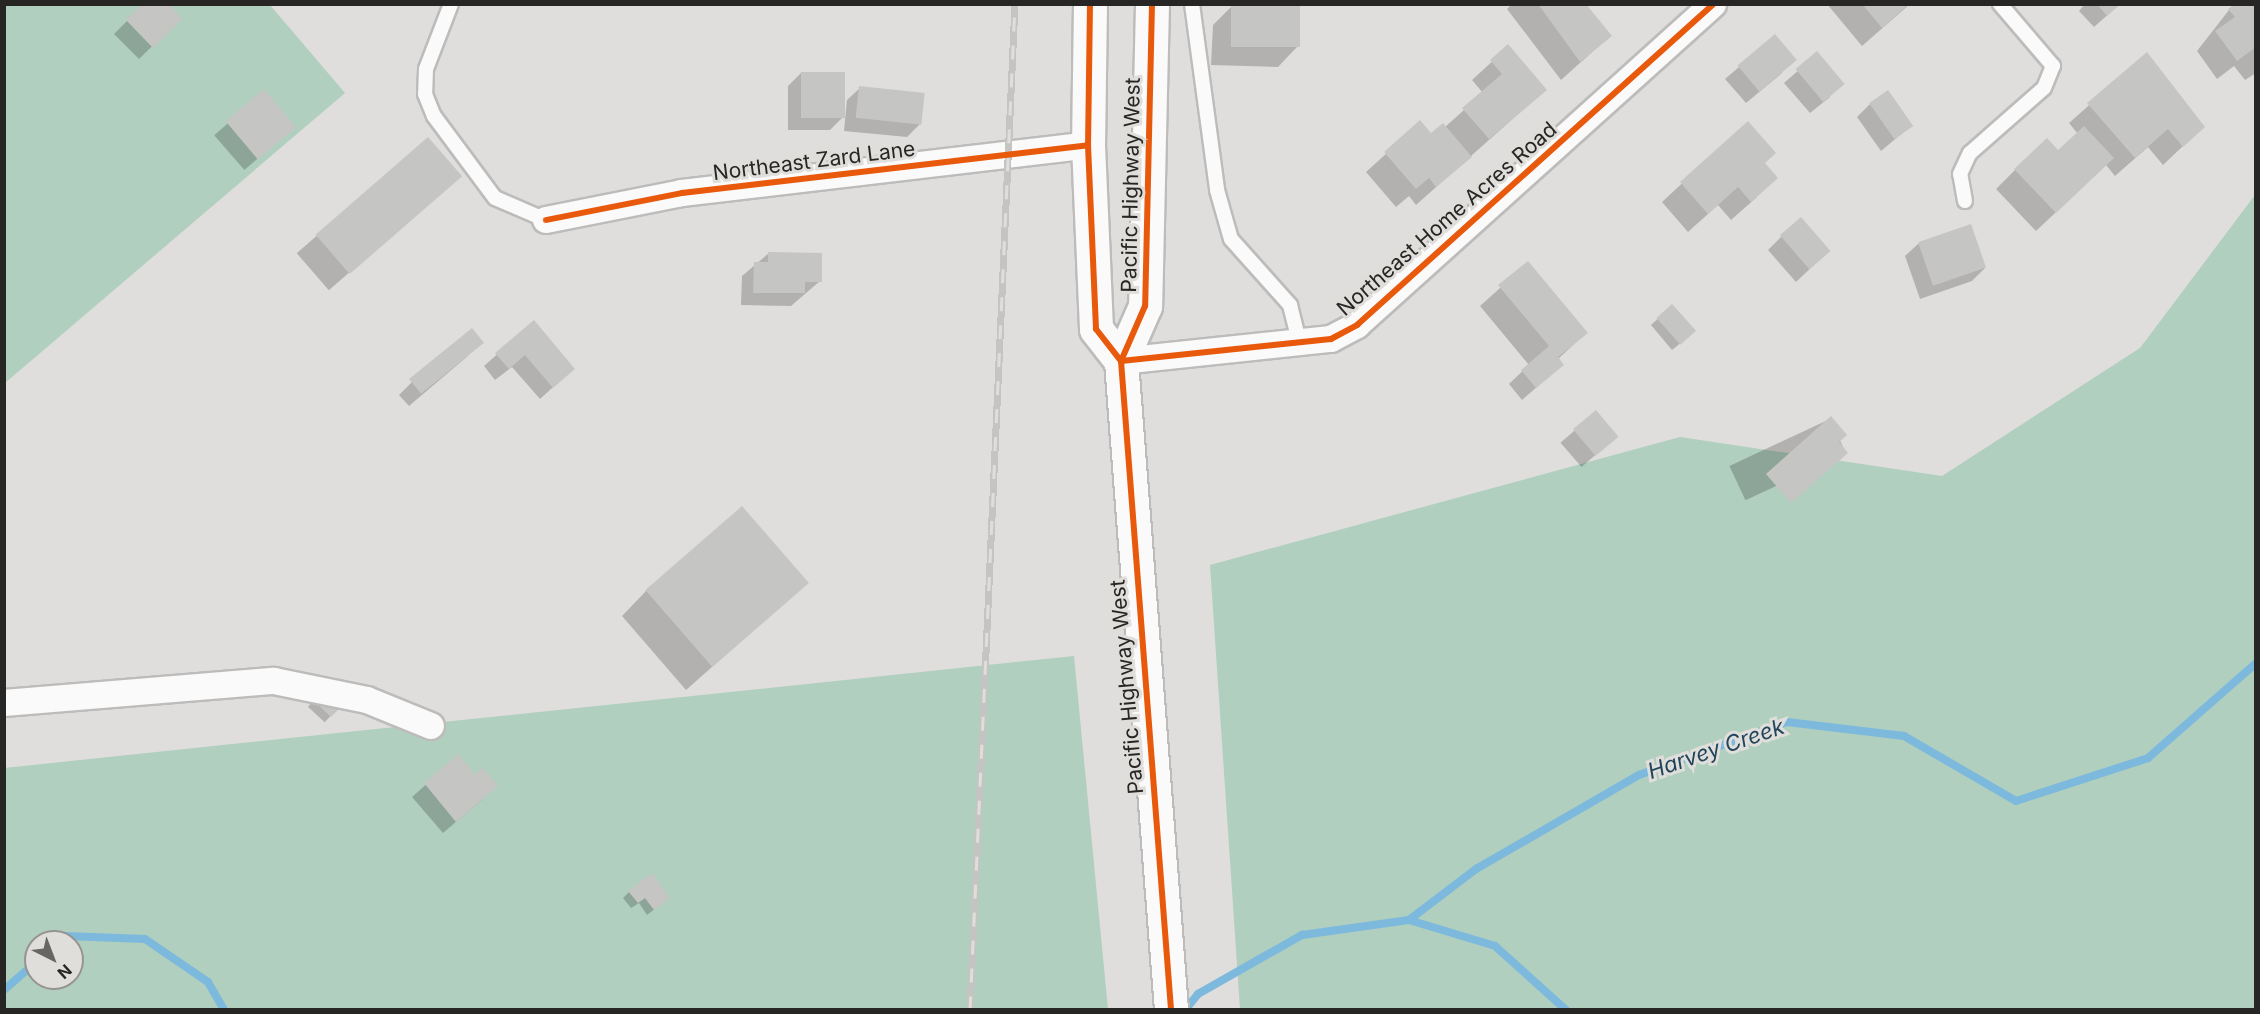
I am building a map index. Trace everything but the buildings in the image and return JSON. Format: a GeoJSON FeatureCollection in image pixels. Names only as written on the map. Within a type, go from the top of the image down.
{"type":"FeatureCollection","features":[{"type":"Feature","properties":{"kind":"main road","name":"Pacific Highway West"},"geometry":{"type":"LineString","coordinates":[[1090,4],[1088,145],[1096,329],[1121,362]]}},
{"type":"Feature","properties":{"kind":"main road","name":"Pacific Highway West"},"geometry":{"type":"LineString","coordinates":[[1152,4],[1144,306],[1121,362],[1136,600],[1171,1010]]}},
{"type":"Feature","properties":{"kind":"street","name":"Northeast Home Acres Road"},"geometry":{"type":"LineString","coordinates":[[1121,362],[1331,339],[1357,325],[1713,4]]}},
{"type":"Feature","properties":{"kind":"street","name":"Northeast Zard Lane"},"geometry":{"type":"LineString","coordinates":[[546,220],[682,193],[1088,145]]}},
{"type":"Feature","properties":{"kind":"street"},"geometry":{"type":"LineString","coordinates":[[4,703],[274,681],[367,700],[431,726]]}},
{"type":"Feature","properties":{"kind":"lane"},"geometry":{"type":"LineString","coordinates":[[452,4],[426,69],[425,94],[434,116],[495,198],[546,220]]}},
{"type":"Feature","properties":{"kind":"lane"},"geometry":{"type":"LineString","coordinates":[[1192,4],[1217,190],[1232,239],[1290,305],[1299,342]]}},
{"type":"Feature","properties":{"kind":"lane"},"geometry":{"type":"LineString","coordinates":[[1965,201],[1960,174],[1970,153],[2044,88],[2053,66],[2000,4]]}},
{"type":"Feature","properties":{"kind":"green space"},"geometry":{"type":"Polygon","coordinates":[[[5,5],[270,5],[345,93],[5,383],[5,5]]]}},
{"type":"Feature","properties":{"kind":"green space"},"geometry":{"type":"Polygon","coordinates":[[[2255,195],[2255,1009],[1240,1009],[1210,565],[1680,437],[1942,476],[2140,348],[2255,195]]]}},
{"type":"Feature","properties":{"kind":"green space"},"geometry":{"type":"Polygon","coordinates":[[[1074,656],[1108,1009],[5,1009],[4,768],[1074,656]]]}},
{"type":"Feature","properties":{"kind":"waterway","name":"Harvey Creek"},"geometry":{"type":"LineString","coordinates":[[1409,920],[1476,869],[1639,775],[1787,722],[1904,736],[2016,801],[2148,758],[2256,663]]}},
{"type":"Feature","properties":{"kind":"waterway"},"geometry":{"type":"LineString","coordinates":[[1185,1010],[1198,994],[1302,935],[1409,920],[1495,946],[1566,1010]]}},
{"type":"Feature","properties":{"kind":"waterway"},"geometry":{"type":"LineString","coordinates":[[84,937],[145,939],[208,982],[224,1010]]}},
{"type":"Feature","properties":{"kind":"waterway"},"geometry":{"type":"LineString","coordinates":[[4,990],[24,972]]}},
{"type":"Feature","properties":{"kind":"railway"},"geometry":{"type":"LineString","coordinates":[[970,1010],[1015,4]]}},
{"type":"Feature","properties":{"kind":"cycle path"},"geometry":{"type":"LineString","coordinates":[[1090,4],[1088,145],[1096,329],[1121,361]]}},
{"type":"Feature","properties":{"kind":"cycle path"},"geometry":{"type":"LineString","coordinates":[[1152,4],[1145,306],[1121,361],[1171,1010]]}},
{"type":"Feature","properties":{"kind":"cycle path"},"geometry":{"type":"LineString","coordinates":[[1121,361],[1331,339],[1357,325],[1713,4]]}},
{"type":"Feature","properties":{"kind":"cycle path"},"geometry":{"type":"LineString","coordinates":[[546,220],[682,193],[1088,145]]}}]}
